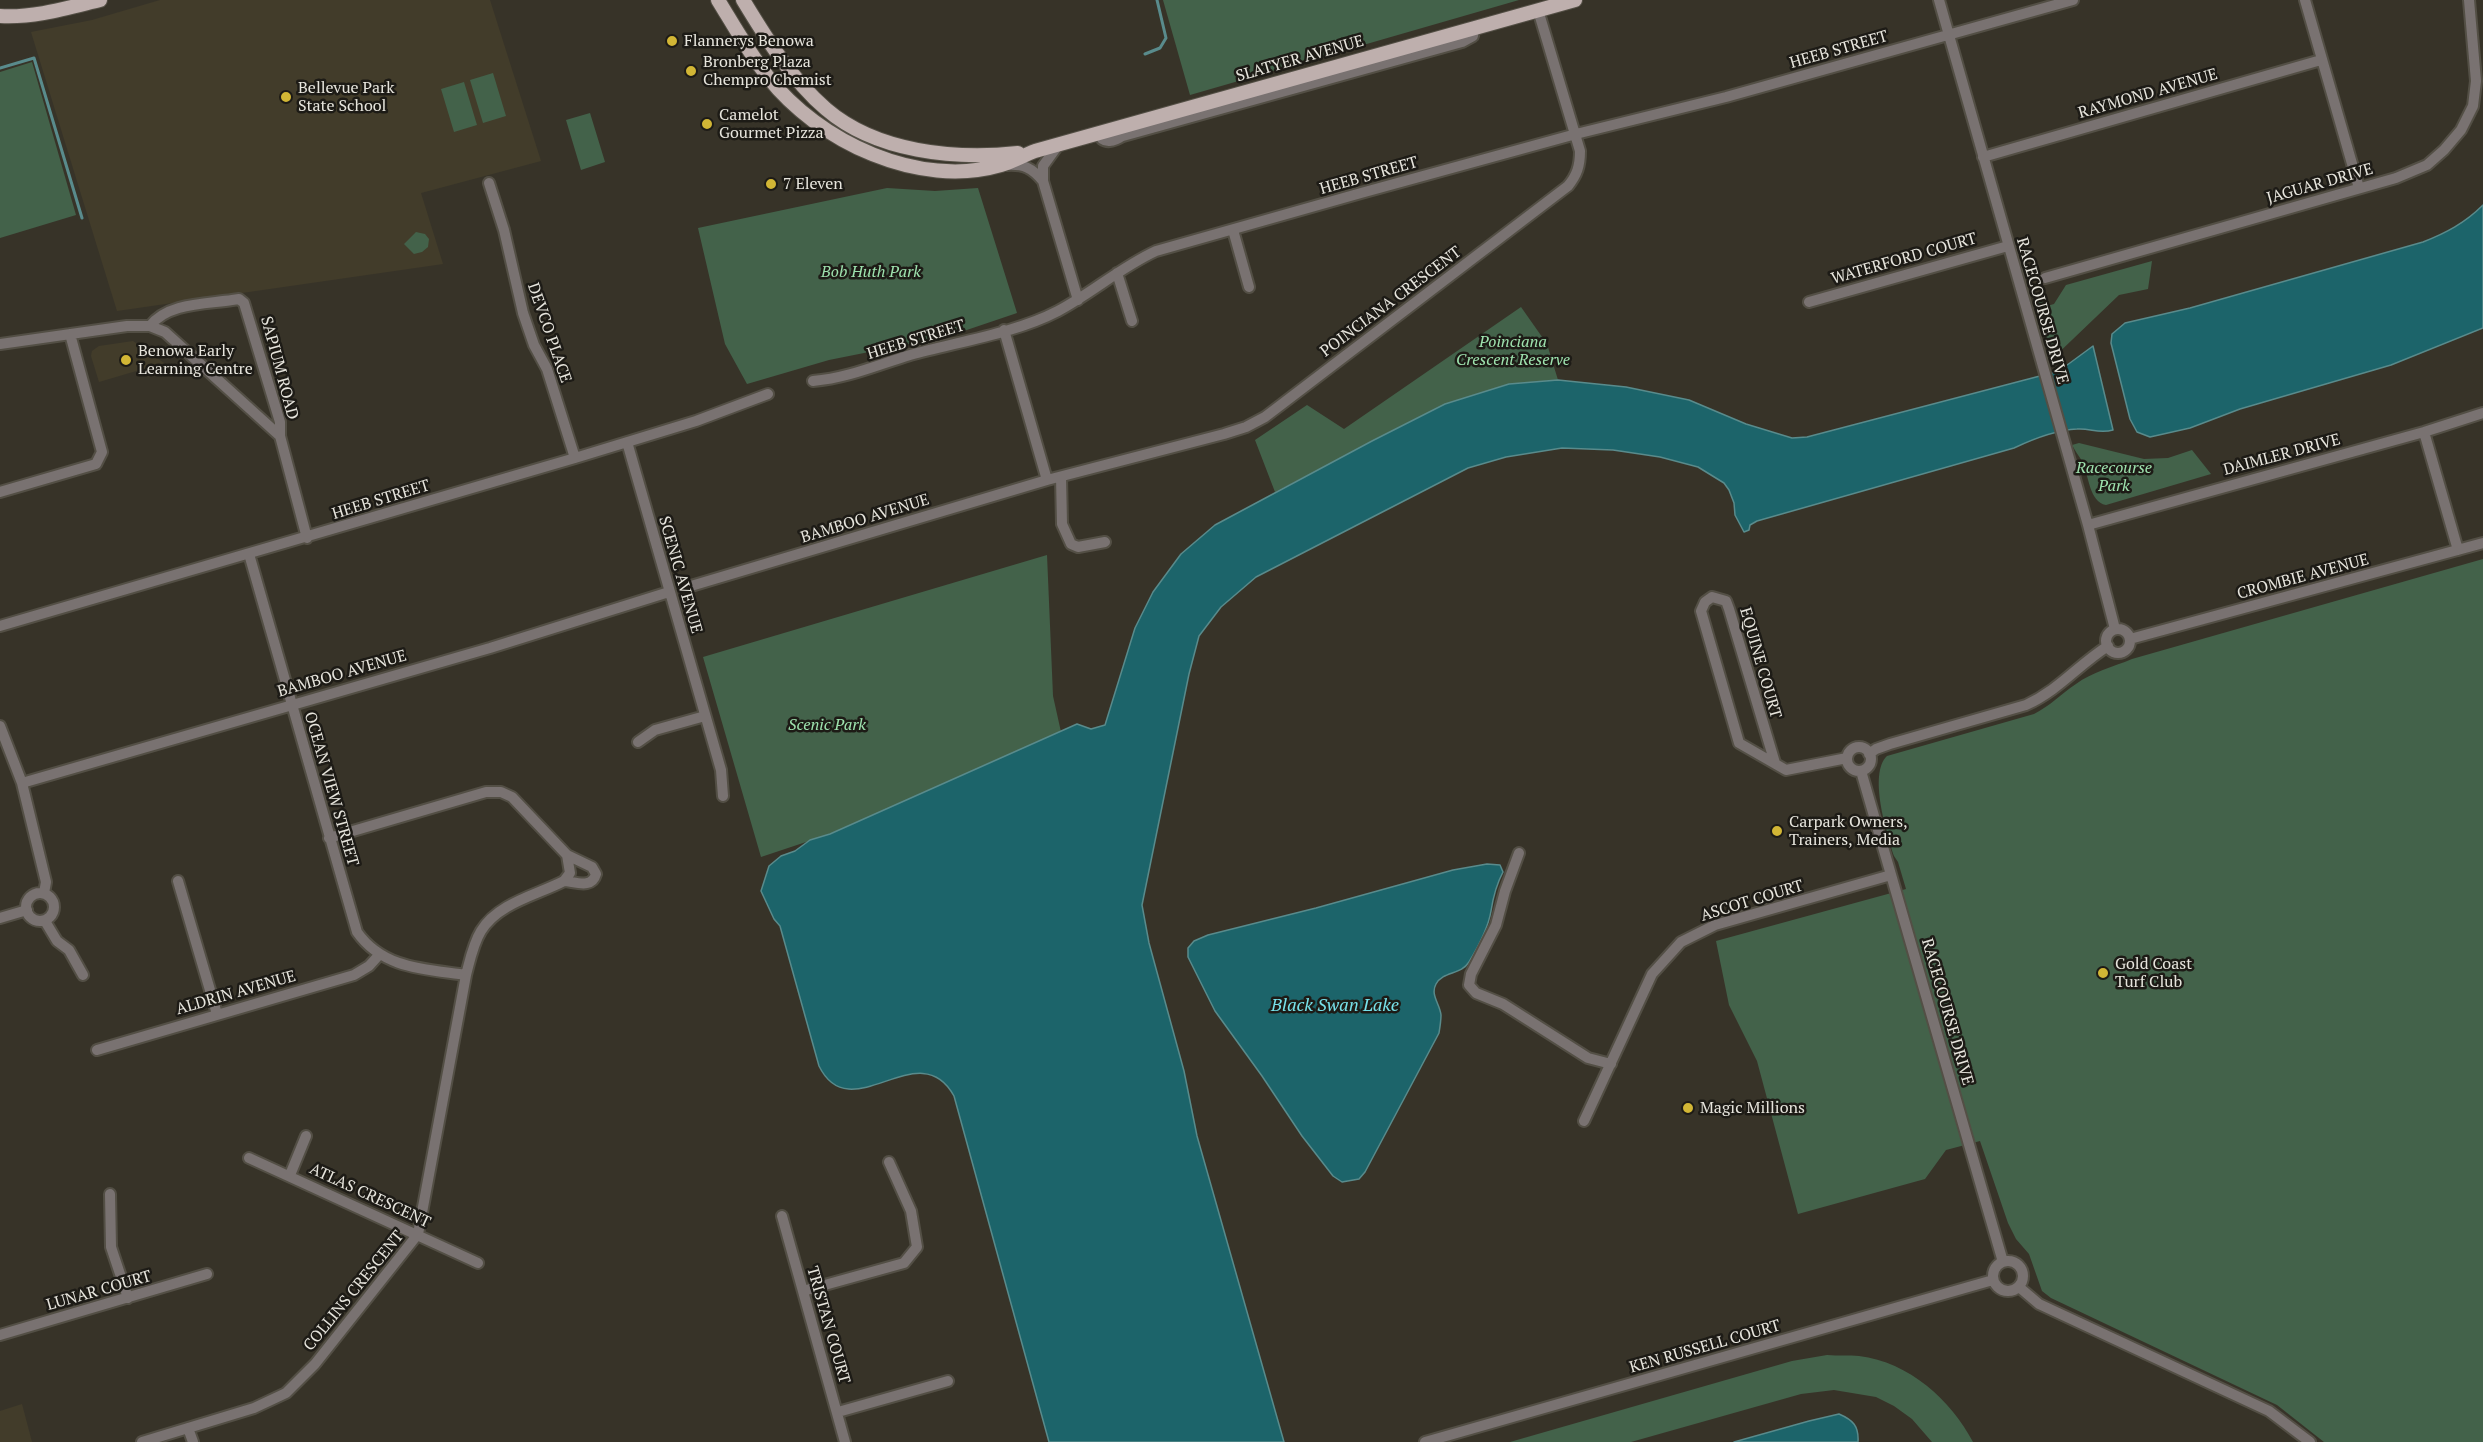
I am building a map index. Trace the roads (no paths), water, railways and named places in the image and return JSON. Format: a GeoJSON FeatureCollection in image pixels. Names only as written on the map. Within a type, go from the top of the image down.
{"type":"FeatureCollection","features":[{"type":"Feature","properties":{"kind":"main road"},"geometry":{"type":"LineString","coordinates":[[0,22],[99,0]]}},
{"type":"Feature","properties":{"kind":"main road","name":"SLATYER AVENUE"},"geometry":{"type":"LineString","coordinates":[[718,0],[768,78],[812,120],[854,147],[880,159],[927,169],[979,169],[1001,165],[1035,151],[1100,132],[1575,0]]}},
{"type":"Feature","properties":{"kind":"main road","name":"SLATYER AVENUE"},"geometry":{"type":"LineString","coordinates":[[743,0],[768,40],[809,92],[827,110],[860,130],[895,144],[932,153],[982,157],[1035,151]]}},
{"type":"Feature","properties":{"kind":"main road"},"geometry":{"type":"LineString","coordinates":[[0,16],[20,17]]}},
{"type":"Feature","properties":{"kind":"street","name":"RACECOURSE DRIVE"},"geometry":{"type":"LineString","coordinates":[[1940,0],[2088,525],[2115,629]]}},
{"type":"Feature","properties":{"kind":"street","name":"HEEB STREET"},"geometry":{"type":"LineString","coordinates":[[813,381],[835,379],[863,372],[908,356],[1037,320],[1078,300],[1117,273],[1156,251],[1576,134],[1726,97],[2073,0]]}},
{"type":"Feature","properties":{"kind":"street"},"geometry":{"type":"LineString","coordinates":[[2305,0],[2359,188]]}},
{"type":"Feature","properties":{"kind":"street","name":"JAGUAR DRIVE"},"geometry":{"type":"LineString","coordinates":[[2045,278],[2396,178],[2427,165],[2461,130],[2473,106],[2476,81],[2469,0]]}},
{"type":"Feature","properties":{"kind":"street","name":"POINCIANA CRESCENT"},"geometry":{"type":"LineString","coordinates":[[1047,480],[1224,434],[1246,427],[1265,417],[1568,186],[1576,177],[1580,163],[1576,134],[1538,10]]}},
{"type":"Feature","properties":{"kind":"street","name":"RAYMOND AVENUE"},"geometry":{"type":"LineString","coordinates":[[1983,157],[2321,60]]}},
{"type":"Feature","properties":{"kind":"street"},"geometry":{"type":"LineString","coordinates":[[1059,144],[1043,166],[1042,181],[1078,300]]}},
{"type":"Feature","properties":{"kind":"street"},"geometry":{"type":"LineString","coordinates":[[1001,165],[1019,164],[1032,168],[1042,181]]}},
{"type":"Feature","properties":{"kind":"street","name":"DEVCO PLACE"},"geometry":{"type":"LineString","coordinates":[[489,183],[504,230],[523,313],[534,345],[547,369],[575,458]]}},
{"type":"Feature","properties":{"kind":"street"},"geometry":{"type":"LineString","coordinates":[[1233,230],[1249,287]]}},
{"type":"Feature","properties":{"kind":"street","name":"WATERFORD COURT"},"geometry":{"type":"LineString","coordinates":[[1809,302],[2008,246]]}},
{"type":"Feature","properties":{"kind":"street"},"geometry":{"type":"LineString","coordinates":[[1117,273],[1132,321]]}},
{"type":"Feature","properties":{"kind":"street","name":"SAPIUM ROAD"},"geometry":{"type":"LineString","coordinates":[[280,436],[175,341],[150,326],[155,318],[175,309],[239,299],[244,303],[280,422],[280,436],[307,538]]}},
{"type":"Feature","properties":{"kind":"street"},"geometry":{"type":"LineString","coordinates":[[0,344],[127,326],[150,326]]}},
{"type":"Feature","properties":{"kind":"street"},"geometry":{"type":"LineString","coordinates":[[1004,330],[1047,480]]}},
{"type":"Feature","properties":{"kind":"street"},"geometry":{"type":"LineString","coordinates":[[0,492],[96,464],[102,452],[70,334]]}},
{"type":"Feature","properties":{"kind":"street","name":"HEEB STREET"},"geometry":{"type":"LineString","coordinates":[[0,626],[575,458],[696,421],[768,394]]}},
{"type":"Feature","properties":{"kind":"street","name":"DAIMLER DRIVE"},"geometry":{"type":"LineString","coordinates":[[2088,525],[2424,432],[2483,413]]}},
{"type":"Feature","properties":{"kind":"street"},"geometry":{"type":"LineString","coordinates":[[2424,432],[2458,550]]}},
{"type":"Feature","properties":{"kind":"street","name":"SCENIC AVENUE"},"geometry":{"type":"LineString","coordinates":[[627,442],[721,770],[723,796]]}},
{"type":"Feature","properties":{"kind":"street"},"geometry":{"type":"LineString","coordinates":[[1061,477],[1062,524],[1071,544],[1078,547],[1104,542]]}},
{"type":"Feature","properties":{"kind":"street","name":"BAMBOO AVENUE"},"geometry":{"type":"LineString","coordinates":[[691,586],[1047,480]]}},
{"type":"Feature","properties":{"kind":"street","name":"CROMBIE AVENUE"},"geometry":{"type":"LineString","coordinates":[[2130,639],[2483,543]]}},
{"type":"Feature","properties":{"kind":"street","name":"OCEAN VIEW STREET"},"geometry":{"type":"LineString","coordinates":[[249,554],[357,932],[366,945],[379,955]]}},
{"type":"Feature","properties":{"kind":"street","name":"BAMBOO AVENUE"},"geometry":{"type":"LineString","coordinates":[[22,783],[490,648],[669,592]]}},
{"type":"Feature","properties":{"kind":"street","name":"EQUINE COURT"},"geometry":{"type":"LineString","coordinates":[[1774,763],[1729,609],[1726,601],[1712,597],[1705,602],[1701,611],[1739,743],[1786,770],[1847,758]]}},
{"type":"Feature","properties":{"kind":"street"},"geometry":{"type":"LineString","coordinates":[[2115,629],[2123,630],[2130,639],[2129,646],[2124,651],[2113,651],[2108,646],[2107,637],[2115,629]]}},
{"type":"Feature","properties":{"kind":"street"},"geometry":{"type":"LineString","coordinates":[[1869,754],[1876,748],[2026,705],[2046,696],[2091,657],[2108,646]]}},
{"type":"Feature","properties":{"kind":"street"},"geometry":{"type":"LineString","coordinates":[[638,742],[655,730],[705,716]]}},
{"type":"Feature","properties":{"kind":"street"},"geometry":{"type":"LineString","coordinates":[[0,726],[22,783],[46,882],[44,893]]}},
{"type":"Feature","properties":{"kind":"street"},"geometry":{"type":"LineString","coordinates":[[1857,748],[1864,749],[1869,754],[1869,766],[1861,771],[1852,769],[1847,758],[1850,751],[1857,748]]}},
{"type":"Feature","properties":{"kind":"street","name":"RACECOURSE DRIVE"},"geometry":{"type":"LineString","coordinates":[[1861,771],[2003,1262]]}},
{"type":"Feature","properties":{"kind":"street","name":"COLLINS CRESCENT"},"geometry":{"type":"LineString","coordinates":[[142,1442],[254,1408],[286,1393],[315,1364],[418,1234],[466,975],[481,930],[505,908],[564,881],[587,884],[596,874],[592,867],[567,855],[512,798],[501,792],[486,792],[329,838]]}},
{"type":"Feature","properties":{"kind":"street"},"geometry":{"type":"LineString","coordinates":[[1519,853],[1505,891],[1496,926],[1471,975],[1469,985],[1476,993],[1503,1004],[1588,1058],[1611,1064]]}},
{"type":"Feature","properties":{"kind":"street"},"geometry":{"type":"LineString","coordinates":[[564,881],[571,869],[567,855]]}},
{"type":"Feature","properties":{"kind":"street","name":"ASCOT COURT"},"geometry":{"type":"LineString","coordinates":[[1584,1121],[1652,974],[1681,942],[1715,926],[1891,875]]}},
{"type":"Feature","properties":{"kind":"street"},"geometry":{"type":"LineString","coordinates":[[177,881],[217,1014]]}},
{"type":"Feature","properties":{"kind":"street"},"geometry":{"type":"LineString","coordinates":[[38,893],[44,893],[52,899],[55,906],[52,915],[45,921],[34,920],[27,910],[26,905],[31,897],[38,893]]}},
{"type":"Feature","properties":{"kind":"street"},"geometry":{"type":"LineString","coordinates":[[0,918],[27,910]]}},
{"type":"Feature","properties":{"kind":"street"},"geometry":{"type":"LineString","coordinates":[[45,921],[57,941],[69,950],[83,975]]}},
{"type":"Feature","properties":{"kind":"street"},"geometry":{"type":"LineString","coordinates":[[379,955],[407,966],[466,975]]}},
{"type":"Feature","properties":{"kind":"street","name":"ALDRIN AVENUE"},"geometry":{"type":"LineString","coordinates":[[97,1050],[354,975],[369,966],[379,955]]}},
{"type":"Feature","properties":{"kind":"street"},"geometry":{"type":"LineString","coordinates":[[290,1175],[306,1136]]}},
{"type":"Feature","properties":{"kind":"street","name":"ATLAS CRESCENT"},"geometry":{"type":"LineString","coordinates":[[249,1158],[478,1263]]}},
{"type":"Feature","properties":{"kind":"street"},"geometry":{"type":"LineString","coordinates":[[803,1291],[904,1263],[917,1247],[910,1211],[889,1162]]}},
{"type":"Feature","properties":{"kind":"street"},"geometry":{"type":"LineString","coordinates":[[110,1194],[111,1247],[128,1298]]}},
{"type":"Feature","properties":{"kind":"street","name":"TRISTAN COURT"},"geometry":{"type":"LineString","coordinates":[[782,1216],[845,1442]]}},
{"type":"Feature","properties":{"kind":"street"},"geometry":{"type":"LineString","coordinates":[[2003,1262],[2015,1263],[2021,1269],[2023,1278],[2019,1287],[2008,1292],[1996,1286],[1993,1280],[1994,1270],[2003,1262]]}},
{"type":"Feature","properties":{"kind":"street","name":"LUNAR COURT"},"geometry":{"type":"LineString","coordinates":[[0,1335],[207,1274]]}},
{"type":"Feature","properties":{"kind":"street","name":"KEN RUSSELL COURT"},"geometry":{"type":"LineString","coordinates":[[1425,1442],[1993,1280]]}},
{"type":"Feature","properties":{"kind":"street"},"geometry":{"type":"LineString","coordinates":[[2019,1287],[2039,1304],[2269,1411],[2310,1442]]}},
{"type":"Feature","properties":{"kind":"street"},"geometry":{"type":"LineString","coordinates":[[838,1412],[948,1381]]}},
{"type":"Feature","properties":{"kind":"street"},"geometry":{"type":"LineString","coordinates":[[189,1428],[193,1442]]}},
{"type":"Feature","properties":{"kind":"water"},"geometry":{"type":"Polygon","coordinates":[[[2483,205],[2483,328],[2391,365],[2240,409],[2190,428],[2150,437],[2137,432],[2130,419],[2111,343],[2112,334],[2125,323],[2190,308],[2423,242],[2455,227],[2483,205]]]}},
{"type":"Feature","properties":{"kind":"water"},"geometry":{"type":"Polygon","coordinates":[[[2093,346],[2113,430],[2077,429],[2052,433],[2014,448],[1757,521],[1744,532],[1735,515],[1734,503],[1729,490],[1724,483],[1698,467],[1660,457],[1613,450],[1562,448],[1506,457],[1468,468],[1256,577],[1221,607],[1199,636],[1189,674],[1142,905],[1149,943],[1184,1071],[1197,1136],[1284,1442],[1049,1442],[954,1096],[939,1079],[923,1073],[867,1087],[849,1089],[833,1083],[819,1066],[780,926],[774,919],[761,891],[769,866],[781,856],[795,851],[810,840],[830,834],[1077,724],[1091,729],[1105,725],[1135,628],[1153,592],[1181,554],[1215,525],[1445,404],[1509,384],[1558,380],[1626,387],[1689,400],[1746,424],[1792,438],[1807,437],[2059,371],[2093,346]]]}},
{"type":"Feature","properties":{"kind":"water","name":"Black Swan Lake"},"geometry":{"type":"Polygon","coordinates":[[[1487,864],[1500,865],[1503,872],[1495,892],[1490,918],[1466,966],[1443,977],[1434,988],[1441,1015],[1439,1033],[1365,1172],[1359,1179],[1342,1182],[1333,1176],[1302,1136],[1215,1011],[1188,957],[1188,948],[1194,941],[1208,935],[1453,870],[1487,864]]]}},
{"type":"Feature","properties":{"kind":"water"},"geometry":{"type":"Polygon","coordinates":[[[1839,1414],[1854,1424],[1858,1442],[1734,1442],[1809,1421],[1839,1414]]]}},
{"type":"Feature","properties":{"kind":"waterway"},"geometry":{"type":"LineString","coordinates":[[1145,54],[1160,48],[1166,38],[1157,0]]}},
{"type":"Feature","properties":{"kind":"waterway"},"geometry":{"type":"LineString","coordinates":[[0,68],[34,58],[82,218]]}},
{"type":"Feature","properties":{"kind":"place","name":"Flannerys Benowa"},"geometry":{"type":"Point","coordinates":[672,41]}},
{"type":"Feature","properties":{"kind":"place","name":"Bronberg Plaza Chempro Chemist"},"geometry":{"type":"Point","coordinates":[691,71]}},
{"type":"Feature","properties":{"kind":"place","name":"Bellevue Park State School"},"geometry":{"type":"Point","coordinates":[286,97]}},
{"type":"Feature","properties":{"kind":"place","name":"Camelot Gourmet Pizza"},"geometry":{"type":"Point","coordinates":[707,124]}},
{"type":"Feature","properties":{"kind":"place","name":"7 Eleven"},"geometry":{"type":"Point","coordinates":[771,184]}},
{"type":"Feature","properties":{"kind":"place","name":"Benowa Early Learning Centre"},"geometry":{"type":"Point","coordinates":[126,360]}},
{"type":"Feature","properties":{"kind":"place","name":"Carpark Owners, Trainers, Media"},"geometry":{"type":"Point","coordinates":[1777,831]}},
{"type":"Feature","properties":{"kind":"place","name":"Gold Coast Turf Club"},"geometry":{"type":"Point","coordinates":[2103,973]}},
{"type":"Feature","properties":{"kind":"place","name":"Magic Millions"},"geometry":{"type":"Point","coordinates":[1688,1108]}},
{"type":"Feature","properties":{"kind":"park label","name":"Bob Huth Park"},"geometry":{"type":"Point","coordinates":[871,272]}},
{"type":"Feature","properties":{"kind":"park label","name":"Poinciana Crescent Reserve"},"geometry":{"type":"Point","coordinates":[1513,351]}},
{"type":"Feature","properties":{"kind":"park label","name":"Racecourse Park"},"geometry":{"type":"Point","coordinates":[2114,477]}},
{"type":"Feature","properties":{"kind":"park label","name":"Scenic Park"},"geometry":{"type":"Point","coordinates":[827,725]}}]}
